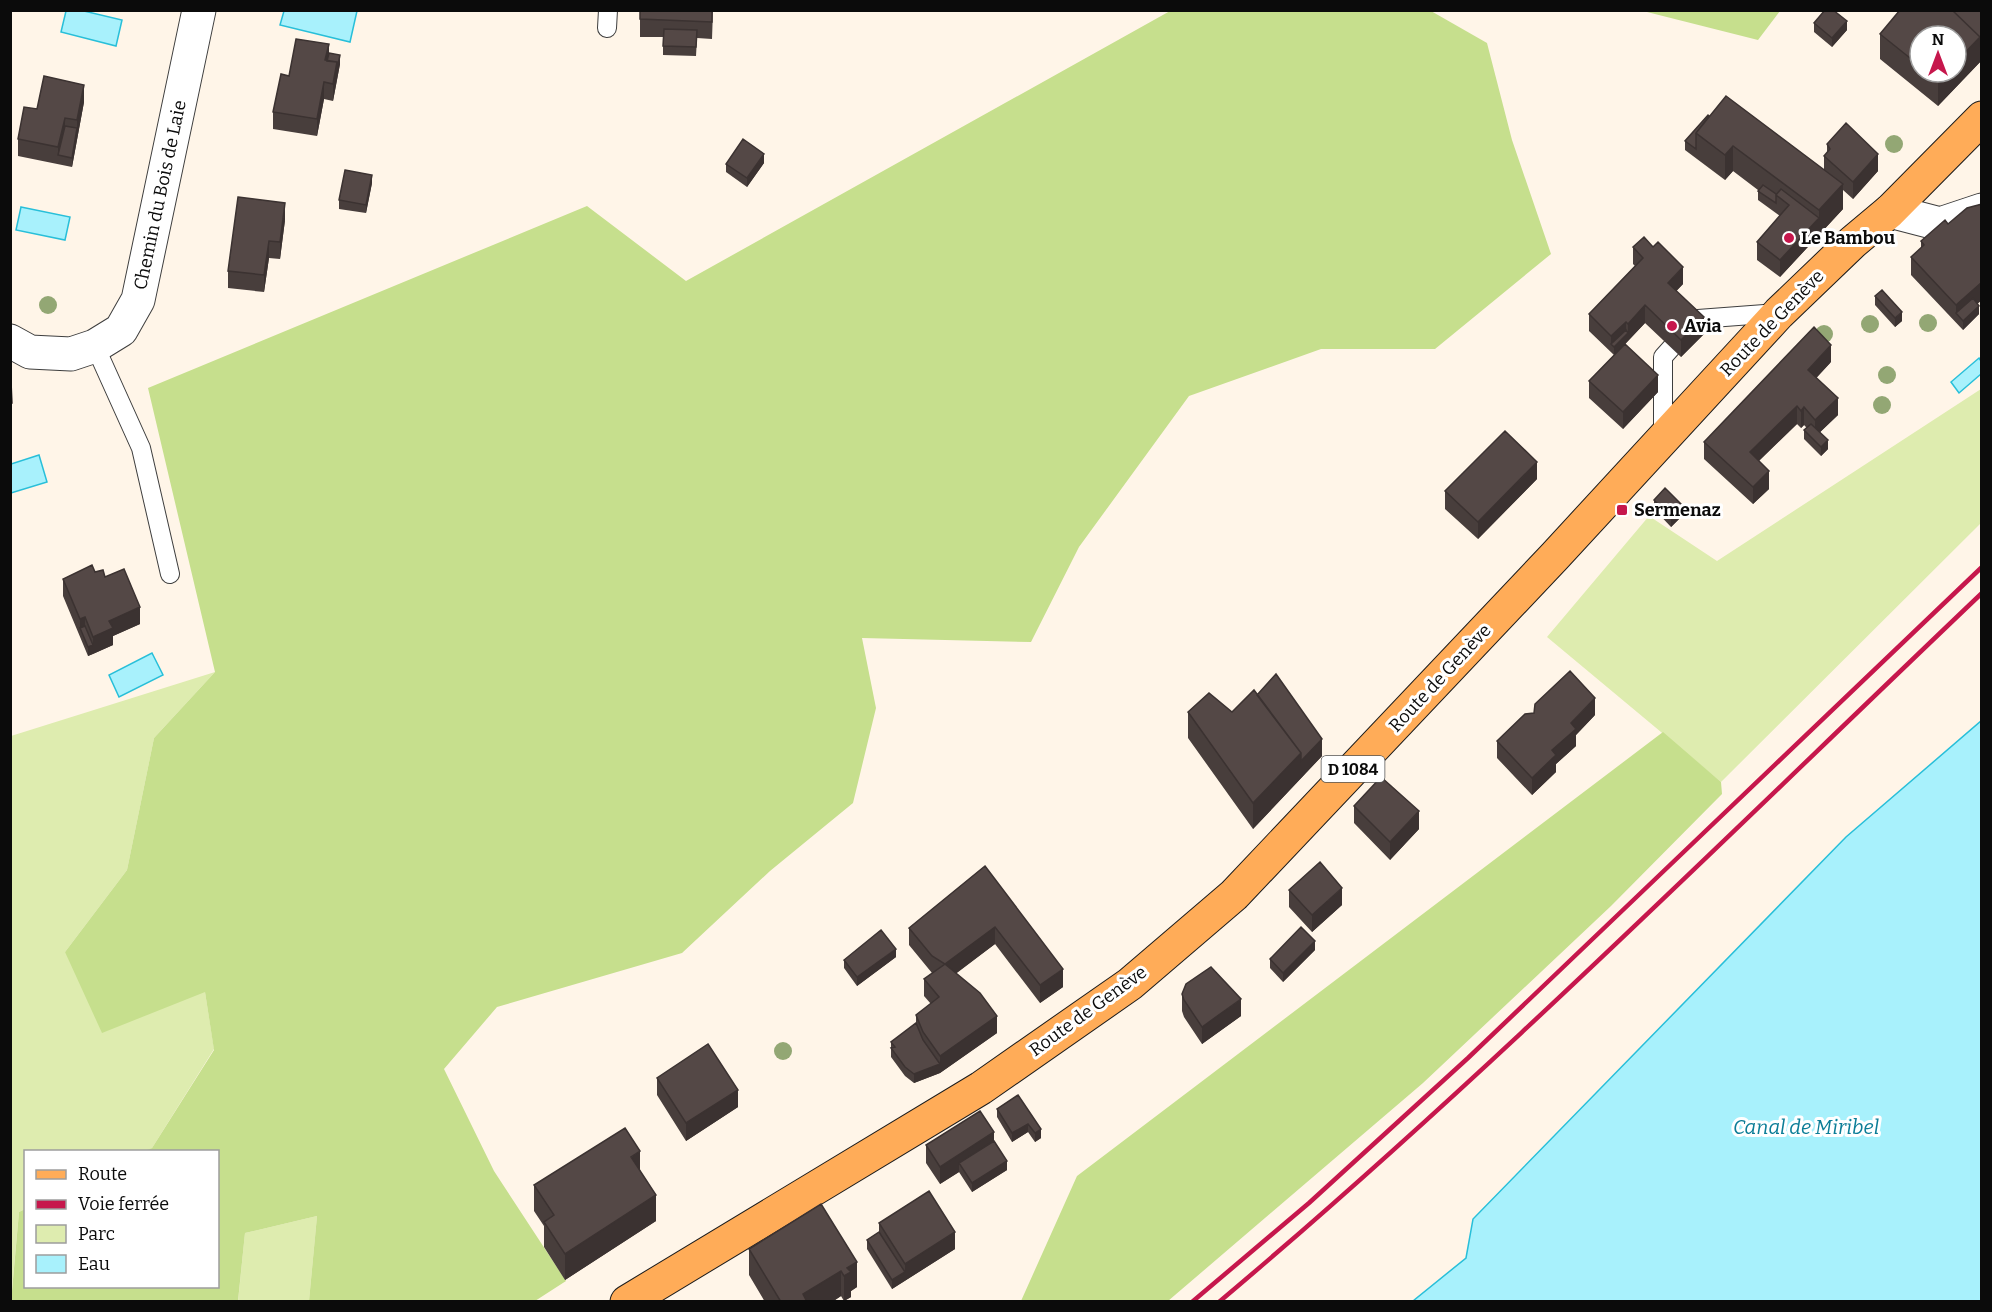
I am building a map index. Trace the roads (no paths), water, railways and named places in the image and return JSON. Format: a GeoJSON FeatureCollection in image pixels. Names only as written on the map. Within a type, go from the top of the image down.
{"type":"FeatureCollection","features":[{"type":"Feature","properties":{"kind":"main road","name":"Route de Genève"},"geometry":{"type":"LineString","coordinates":[[627,1302],[981,1088],[1130,984],[1234,896],[1555,556],[1779,313],[1853,242],[1890,211],[1982,118]]}},
{"type":"Feature","properties":{"kind":"street","name":"Chemin du Bois de Laie"},"geometry":{"type":"LineString","coordinates":[[10,341],[30,352],[71,354],[95,346],[121,330],[138,300],[199,10]]}},
{"type":"Feature","properties":{"kind":"street"},"geometry":{"type":"LineString","coordinates":[[1890,211],[1940,224],[1982,210]]}},
{"type":"Feature","properties":{"kind":"lane"},"geometry":{"type":"LineString","coordinates":[[1694,324],[1698,319],[1779,313]]}},
{"type":"Feature","properties":{"kind":"lane"},"geometry":{"type":"LineString","coordinates":[[95,346],[141,448],[170,574]]}},
{"type":"Feature","properties":{"kind":"lane"},"geometry":{"type":"LineString","coordinates":[[1663,437],[1663,357],[1672,347]]}},
{"type":"Feature","properties":{"kind":"water"},"geometry":{"type":"Polygon","coordinates":[[[284,10],[357,11],[350,42],[280,25],[284,10]]]}},
{"type":"Feature","properties":{"kind":"water"},"geometry":{"type":"Polygon","coordinates":[[[66,11],[84,11],[122,20],[116,46],[61,32],[66,11]]]}},
{"type":"Feature","properties":{"kind":"water"},"geometry":{"type":"Polygon","coordinates":[[[21,207],[70,217],[65,240],[16,230],[21,207]]]}},
{"type":"Feature","properties":{"kind":"water"},"geometry":{"type":"Polygon","coordinates":[[[1979,358],[1981,374],[1959,393],[1951,382],[1979,358]]]}},
{"type":"Feature","properties":{"kind":"water"},"geometry":{"type":"Polygon","coordinates":[[[39,455],[47,482],[11,493],[11,464],[39,455]]]}},
{"type":"Feature","properties":{"kind":"water"},"geometry":{"type":"Polygon","coordinates":[[[152,653],[163,675],[119,697],[109,675],[152,653]]]}},
{"type":"Feature","properties":{"kind":"water","name":"Canal de Miribel"},"geometry":{"type":"Polygon","coordinates":[[[1981,721],[1981,1301],[1413,1301],[1466,1258],[1473,1219],[1846,837],[1981,721]]]}},
{"type":"Feature","properties":{"kind":"railway"},"geometry":{"type":"LineString","coordinates":[[1192,1302],[1309,1203],[1468,1058],[1982,567]]}},
{"type":"Feature","properties":{"kind":"railway"},"geometry":{"type":"LineString","coordinates":[[1219,1302],[1318,1217],[1511,1042],[1982,593]]}},
{"type":"Feature","properties":{"kind":"place","name":"Le Bambou"},"geometry":{"type":"Point","coordinates":[1789,238]}},
{"type":"Feature","properties":{"kind":"place","name":"Avia"},"geometry":{"type":"Point","coordinates":[1672,326]}},
{"type":"Feature","properties":{"kind":"place","name":"Sermenaz"},"geometry":{"type":"Point","coordinates":[1622,510]}}]}
